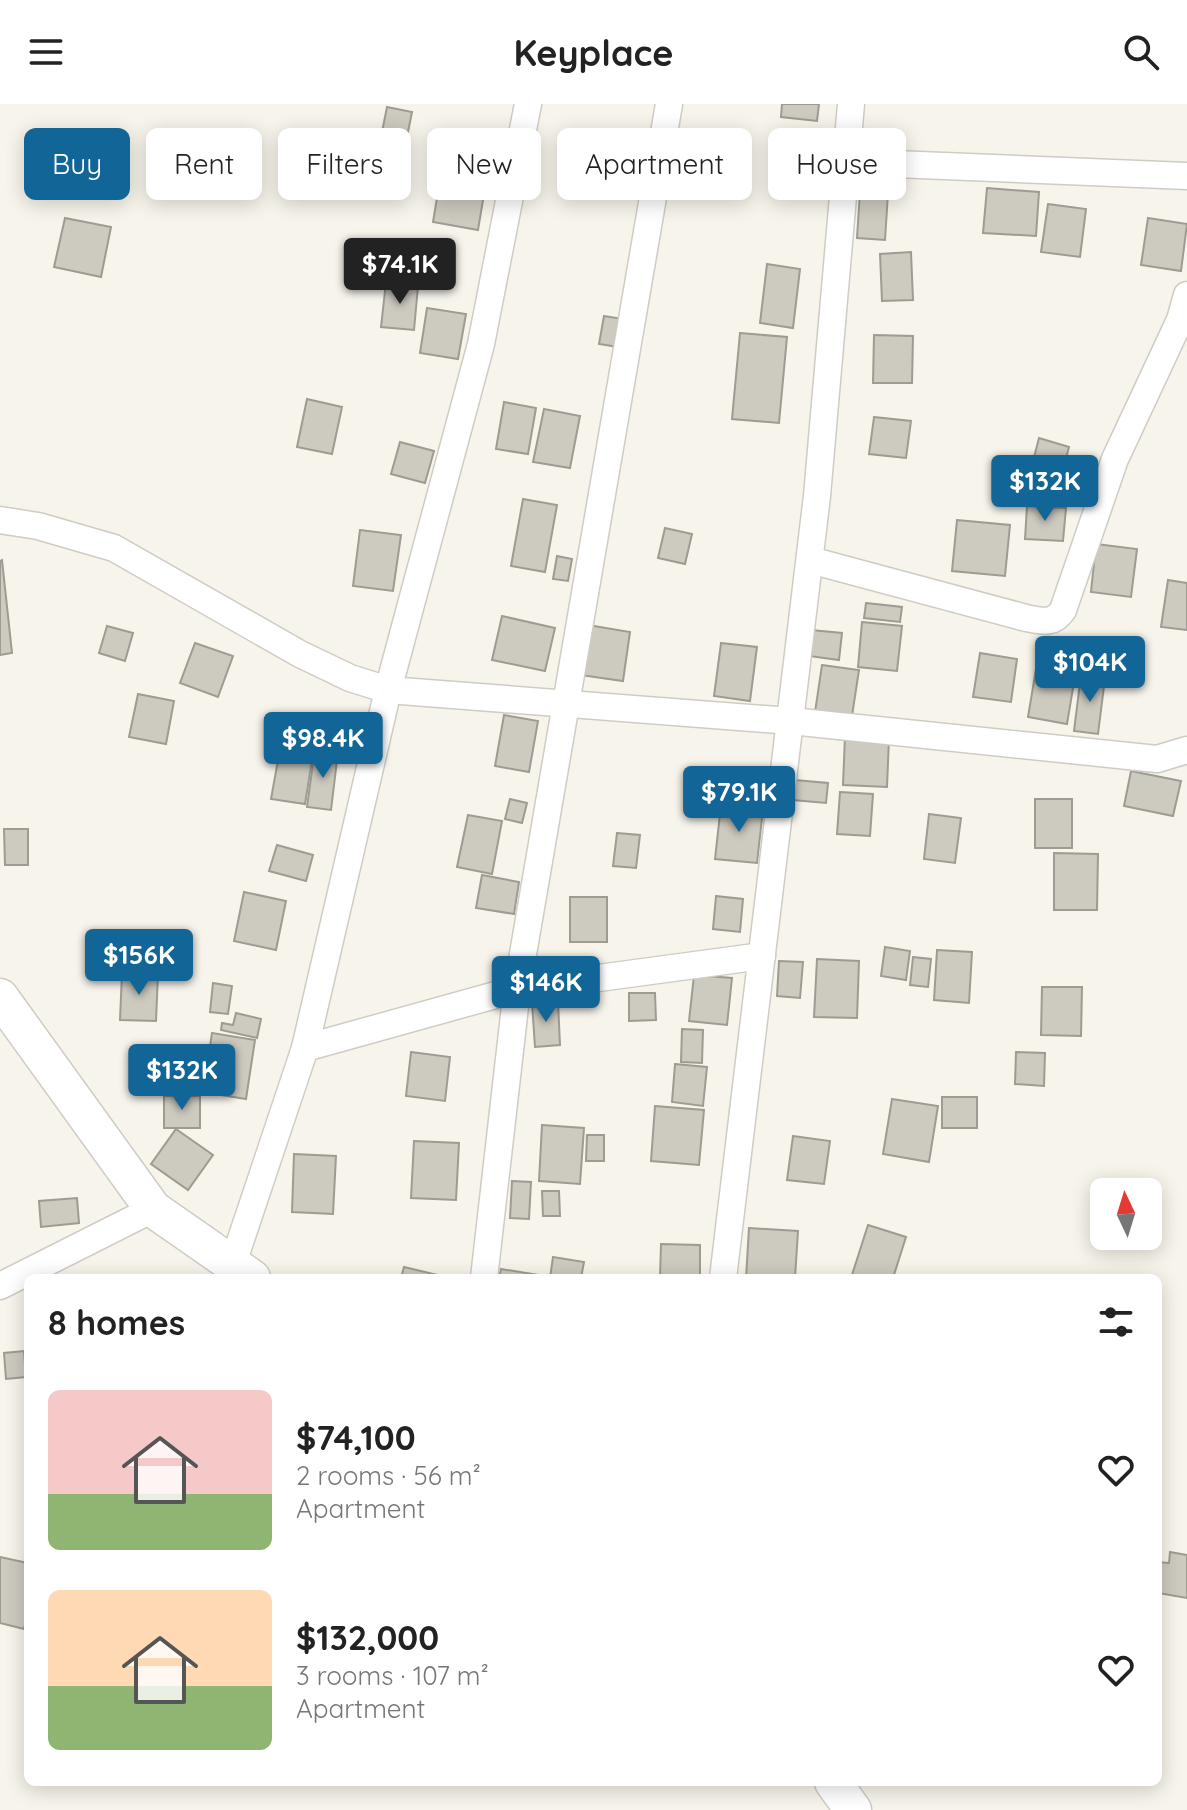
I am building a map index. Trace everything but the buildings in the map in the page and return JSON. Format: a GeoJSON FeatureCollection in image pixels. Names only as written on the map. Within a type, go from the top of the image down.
{"type":"FeatureCollection","features":[{"type":"Feature","properties":{"kind":"main road"},"geometry":{"type":"LineString","coordinates":[[0,997],[153,1209],[243,1271]]}},
{"type":"Feature","properties":{"kind":"main road"},"geometry":{"type":"LineString","coordinates":[[836,1786],[853,1810]]}},
{"type":"Feature","properties":{"kind":"street"},"geometry":{"type":"LineString","coordinates":[[243,1271],[305,1048],[388,690],[481,344],[528,104]]}},
{"type":"Feature","properties":{"kind":"street"},"geometry":{"type":"LineString","coordinates":[[484,1274],[517,989],[669,104]]}},
{"type":"Feature","properties":{"kind":"street"},"geometry":{"type":"LineString","coordinates":[[849,128],[851,104]]}},
{"type":"Feature","properties":{"kind":"street"},"geometry":{"type":"LineString","coordinates":[[906,164],[1187,176]]}},
{"type":"Feature","properties":{"kind":"street"},"geometry":{"type":"LineString","coordinates":[[723,1274],[810,560],[843,200]]}},
{"type":"Feature","properties":{"kind":"street"},"geometry":{"type":"LineString","coordinates":[[810,560],[1026,618],[1045,622],[1057,619],[1063,610],[1115,459],[1180,320],[1187,295]]}},
{"type":"Feature","properties":{"kind":"street"},"geometry":{"type":"LineString","coordinates":[[0,520],[38,526],[114,548],[300,654],[350,678],[388,690],[791,721],[1157,759],[1187,750]]}},
{"type":"Feature","properties":{"kind":"street"},"geometry":{"type":"LineString","coordinates":[[305,1048],[517,989],[762,956]]}},
{"type":"Feature","properties":{"kind":"street"},"geometry":{"type":"LineString","coordinates":[[0,1286],[153,1209]]}}]}
